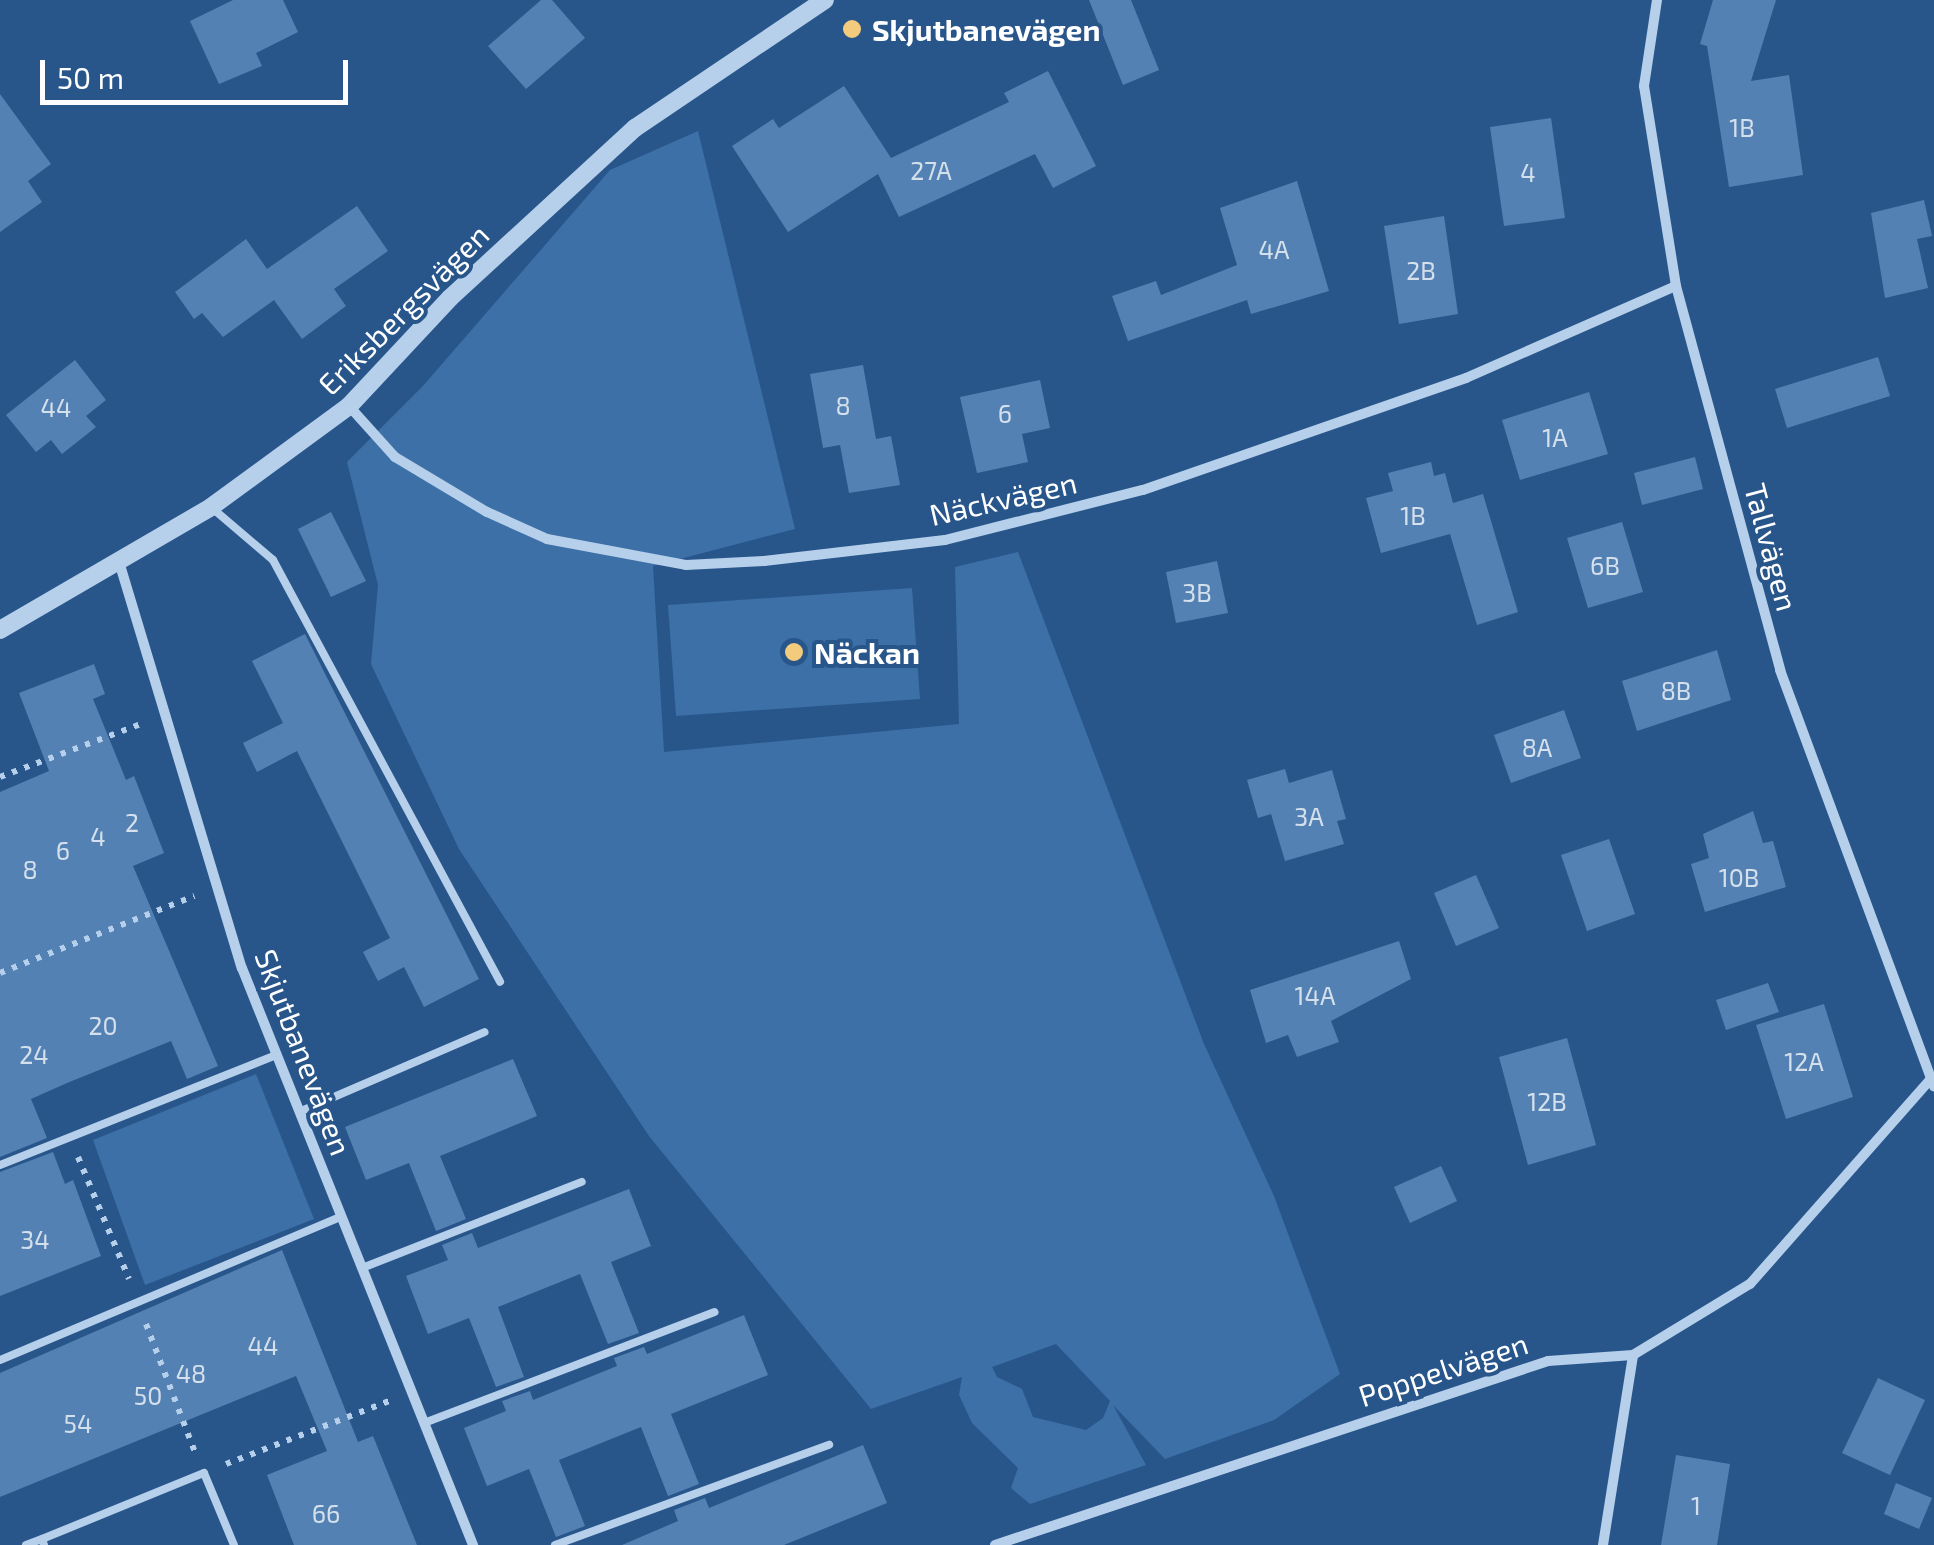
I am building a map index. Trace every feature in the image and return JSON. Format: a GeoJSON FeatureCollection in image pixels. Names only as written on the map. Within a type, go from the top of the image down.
{"type":"FeatureCollection","features":[{"type":"Feature","properties":{"kind":"street","name":"Eriksbergsvägen"},"geometry":{"type":"LineString","coordinates":[[0,630],[120,565],[211,507],[348,406],[450,298],[635,128],[824,0]]}},
{"type":"Feature","properties":{"kind":"street","name":"Tallvägen"},"geometry":{"type":"LineString","coordinates":[[1657,0],[1644,86],[1676,286],[1780,670],[1932,1082]]}},
{"type":"Feature","properties":{"kind":"street","name":"Näckvägen"},"geometry":{"type":"LineString","coordinates":[[348,406],[395,457],[487,512],[546,539],[686,565],[764,561],[945,540],[1143,490],[1466,378],[1676,286]]}},
{"type":"Feature","properties":{"kind":"street","name":"Skjutbanevägen"},"geometry":{"type":"LineString","coordinates":[[120,565],[217,886],[276,1054],[473,1545]]}},
{"type":"Feature","properties":{"kind":"street","name":"Poppelvägen"},"geometry":{"type":"LineString","coordinates":[[995,1545],[1548,1361],[1633,1355],[1750,1284],[1932,1082]]}},
{"type":"Feature","properties":{"kind":"street"},"geometry":{"type":"LineString","coordinates":[[1603,1545],[1633,1355]]}},
{"type":"Feature","properties":{"kind":"lane"},"geometry":{"type":"LineString","coordinates":[[211,507],[273,560],[500,982]]}},
{"type":"Feature","properties":{"kind":"lane"},"geometry":{"type":"LineString","coordinates":[[299,1112],[484,1032]]}},
{"type":"Feature","properties":{"kind":"lane"},"geometry":{"type":"LineString","coordinates":[[0,1165],[276,1054]]}},
{"type":"Feature","properties":{"kind":"lane"},"geometry":{"type":"LineString","coordinates":[[362,1268],[582,1182]]}},
{"type":"Feature","properties":{"kind":"lane"},"geometry":{"type":"LineString","coordinates":[[0,1360],[342,1216]]}},
{"type":"Feature","properties":{"kind":"lane"},"geometry":{"type":"LineString","coordinates":[[424,1423],[714,1312]]}},
{"type":"Feature","properties":{"kind":"lane"},"geometry":{"type":"LineString","coordinates":[[555,1545],[829,1445]]}},
{"type":"Feature","properties":{"kind":"lane"},"geometry":{"type":"LineString","coordinates":[[26,1545],[43,1542],[204,1474],[234,1545]]}},
{"type":"Feature","properties":{"kind":"path"},"geometry":{"type":"LineString","coordinates":[[0,777],[166,715]]}},
{"type":"Feature","properties":{"kind":"path"},"geometry":{"type":"LineString","coordinates":[[0,973],[217,886]]}},
{"type":"Feature","properties":{"kind":"path"},"geometry":{"type":"LineString","coordinates":[[70,1140],[204,1474],[412,1392]]}},
{"type":"Feature","properties":{"kind":"shaded area","name":"Näckan"},"geometry":{"type":"Polygon","coordinates":[[[698,131],[795,529],[653,566],[664,752],[959,724],[955,567],[1018,552],[1204,1044],[1274,1196],[1340,1374],[1274,1420],[1165,1459],[1113,1405],[1146,1465],[1030,1504],[1011,1488],[1018,1468],[972,1423],[959,1395],[962,1377],[871,1409],[649,1136],[459,849],[371,664],[378,585],[347,462],[423,386],[610,170],[698,131]],[[1056,1344],[992,1367],[997,1377],[1022,1389],[1033,1417],[1086,1430],[1103,1418],[1110,1401],[1056,1344]]]}},
{"type":"Feature","properties":{"kind":"shaded area","name":"Näckan"},"geometry":{"type":"Polygon","coordinates":[[[912,588],[920,699],[676,716],[668,605],[912,588]]]}},
{"type":"Feature","properties":{"kind":"shaded area"},"geometry":{"type":"Polygon","coordinates":[[[256,1074],[314,1219],[145,1285],[93,1140],[256,1074]]]}},
{"type":"Feature","properties":{"kind":"building"},"geometry":{"type":"Polygon","coordinates":[[[233,0],[283,0],[298,32],[256,53],[262,66],[219,84],[190,21],[233,0]]]}},
{"type":"Feature","properties":{"kind":"building"},"geometry":{"type":"Polygon","coordinates":[[[541,0],[552,0],[585,38],[526,89],[488,46],[541,0]]]}},
{"type":"Feature","properties":{"kind":"building"},"geometry":{"type":"Polygon","coordinates":[[[1089,0],[1131,0],[1159,70],[1123,85],[1089,0]]]}},
{"type":"Feature","properties":{"kind":"building"},"geometry":{"type":"Polygon","coordinates":[[[1713,0],[1776,0],[1751,81],[1789,75],[1803,175],[1729,187],[1707,46],[1700,44],[1713,0]]]}},
{"type":"Feature","properties":{"kind":"building"},"geometry":{"type":"Polygon","coordinates":[[[1048,71],[1096,166],[1053,188],[1035,154],[899,217],[878,174],[788,232],[732,146],[773,119],[779,128],[844,86],[891,158],[1009,102],[1004,93],[1048,71]]]}},
{"type":"Feature","properties":{"kind":"building"},"geometry":{"type":"Polygon","coordinates":[[[0,94],[51,164],[28,181],[42,202],[0,232],[0,94]]]}},
{"type":"Feature","properties":{"kind":"building"},"geometry":{"type":"Polygon","coordinates":[[[1551,118],[1565,218],[1504,226],[1490,127],[1551,118]]]}},
{"type":"Feature","properties":{"kind":"building"},"geometry":{"type":"Polygon","coordinates":[[[1297,181],[1329,291],[1251,314],[1247,300],[1128,341],[1112,296],[1156,281],[1161,295],[1237,265],[1220,208],[1297,181]]]}},
{"type":"Feature","properties":{"kind":"building"},"geometry":{"type":"Polygon","coordinates":[[[1924,200],[1932,236],[1917,239],[1928,288],[1885,298],[1871,213],[1924,200]]]}},
{"type":"Feature","properties":{"kind":"building"},"geometry":{"type":"Polygon","coordinates":[[[357,206],[388,251],[334,289],[346,306],[302,339],[274,300],[223,337],[202,313],[194,319],[175,292],[246,239],[267,269],[357,206]]]}},
{"type":"Feature","properties":{"kind":"building"},"geometry":{"type":"Polygon","coordinates":[[[1444,216],[1458,314],[1399,324],[1384,226],[1444,216]]]}},
{"type":"Feature","properties":{"kind":"building"},"geometry":{"type":"Polygon","coordinates":[[[1878,357],[1890,396],[1787,428],[1775,389],[1878,357]]]}},
{"type":"Feature","properties":{"kind":"building"},"geometry":{"type":"Polygon","coordinates":[[[75,360],[106,400],[86,416],[96,427],[62,454],[51,440],[36,452],[6,415],[75,360]]]}},
{"type":"Feature","properties":{"kind":"building"},"geometry":{"type":"Polygon","coordinates":[[[863,365],[876,439],[891,436],[900,485],[849,493],[840,445],[823,448],[810,374],[863,365]]]}},
{"type":"Feature","properties":{"kind":"building"},"geometry":{"type":"Polygon","coordinates":[[[1040,380],[1050,428],[1022,434],[1028,462],[977,473],[960,397],[1040,380]]]}},
{"type":"Feature","properties":{"kind":"building"},"geometry":{"type":"Polygon","coordinates":[[[1589,392],[1608,454],[1520,480],[1502,420],[1589,392]]]}},
{"type":"Feature","properties":{"kind":"building"},"geometry":{"type":"Polygon","coordinates":[[[1695,457],[1703,489],[1642,505],[1634,473],[1695,457]]]}},
{"type":"Feature","properties":{"kind":"building"},"geometry":{"type":"Polygon","coordinates":[[[1431,462],[1434,476],[1445,473],[1453,503],[1483,494],[1518,612],[1477,625],[1450,534],[1381,553],[1366,498],[1393,491],[1388,473],[1431,462]]]}},
{"type":"Feature","properties":{"kind":"building"},"geometry":{"type":"Polygon","coordinates":[[[331,512],[366,581],[331,597],[298,529],[331,512]]]}},
{"type":"Feature","properties":{"kind":"building"},"geometry":{"type":"Polygon","coordinates":[[[1622,522],[1643,592],[1588,608],[1567,538],[1622,522]]]}},
{"type":"Feature","properties":{"kind":"building"},"geometry":{"type":"Polygon","coordinates":[[[1217,561],[1228,613],[1176,623],[1166,572],[1217,561]]]}},
{"type":"Feature","properties":{"kind":"building"},"geometry":{"type":"Polygon","coordinates":[[[305,634],[479,979],[424,1007],[404,967],[378,981],[363,952],[390,938],[297,751],[257,772],[243,743],[283,723],[252,661],[305,634]]]}},
{"type":"Feature","properties":{"kind":"building"},"geometry":{"type":"Polygon","coordinates":[[[1717,650],[1731,700],[1637,731],[1622,681],[1717,650]]]}},
{"type":"Feature","properties":{"kind":"building"},"geometry":{"type":"Polygon","coordinates":[[[94,664],[105,694],[93,699],[126,780],[134,776],[164,853],[133,866],[218,1066],[187,1079],[171,1041],[67,1083],[31,1099],[47,1138],[0,1157],[0,792],[49,771],[19,693],[94,664]]]}},
{"type":"Feature","properties":{"kind":"building"},"geometry":{"type":"Polygon","coordinates":[[[1564,710],[1581,758],[1511,783],[1494,735],[1564,710]]]}},
{"type":"Feature","properties":{"kind":"building"},"geometry":{"type":"Polygon","coordinates":[[[1285,769],[1289,783],[1332,770],[1346,819],[1337,821],[1344,844],[1285,861],[1271,814],[1258,818],[1247,780],[1285,769]]]}},
{"type":"Feature","properties":{"kind":"building"},"geometry":{"type":"Polygon","coordinates":[[[1753,811],[1763,843],[1773,841],[1786,887],[1705,912],[1691,864],[1709,858],[1703,834],[1753,811]]]}},
{"type":"Feature","properties":{"kind":"building"},"geometry":{"type":"Polygon","coordinates":[[[1609,839],[1635,914],[1587,931],[1561,855],[1609,839]]]}},
{"type":"Feature","properties":{"kind":"building"},"geometry":{"type":"Polygon","coordinates":[[[1476,875],[1499,928],[1456,946],[1434,893],[1476,875]]]}},
{"type":"Feature","properties":{"kind":"building"},"geometry":{"type":"Polygon","coordinates":[[[1399,941],[1411,979],[1331,1021],[1339,1042],[1297,1057],[1288,1035],[1266,1043],[1250,990],[1399,941]]]}},
{"type":"Feature","properties":{"kind":"building"},"geometry":{"type":"Polygon","coordinates":[[[1768,983],[1779,1012],[1726,1030],[1716,1000],[1768,983]]]}},
{"type":"Feature","properties":{"kind":"building"},"geometry":{"type":"Polygon","coordinates":[[[1824,1004],[1853,1097],[1786,1119],[1756,1025],[1824,1004]]]}},
{"type":"Feature","properties":{"kind":"building"},"geometry":{"type":"Polygon","coordinates":[[[1567,1038],[1596,1145],[1528,1165],[1499,1057],[1567,1038]]]}},
{"type":"Feature","properties":{"kind":"building"},"geometry":{"type":"Polygon","coordinates":[[[513,1059],[537,1116],[440,1156],[466,1219],[436,1231],[409,1163],[366,1180],[345,1127],[513,1059]]]}},
{"type":"Feature","properties":{"kind":"building"},"geometry":{"type":"Polygon","coordinates":[[[53,1152],[65,1184],[73,1180],[101,1256],[0,1296],[0,1172],[53,1152]]]}},
{"type":"Feature","properties":{"kind":"building"},"geometry":{"type":"Polygon","coordinates":[[[1441,1166],[1457,1201],[1410,1223],[1394,1187],[1441,1166]]]}},
{"type":"Feature","properties":{"kind":"building"},"geometry":{"type":"Polygon","coordinates":[[[629,1189],[651,1246],[611,1262],[639,1333],[608,1344],[580,1274],[498,1307],[524,1377],[496,1387],[469,1318],[428,1334],[406,1276],[448,1260],[442,1245],[472,1233],[478,1248],[629,1189]]]}},
{"type":"Feature","properties":{"kind":"building"},"geometry":{"type":"Polygon","coordinates":[[[282,1250],[358,1442],[373,1436],[417,1545],[294,1545],[267,1475],[327,1451],[296,1376],[0,1497],[0,1373],[282,1250]]]}},
{"type":"Feature","properties":{"kind":"building"},"geometry":{"type":"Polygon","coordinates":[[[744,1315],[768,1375],[671,1414],[699,1484],[668,1496],[641,1427],[559,1460],[585,1526],[556,1537],[529,1469],[487,1486],[464,1428],[506,1411],[502,1401],[530,1391],[533,1400],[617,1366],[614,1358],[644,1347],[647,1354],[744,1315]]]}},
{"type":"Feature","properties":{"kind":"building"},"geometry":{"type":"Polygon","coordinates":[[[1878,1378],[1925,1400],[1890,1475],[1842,1453],[1878,1378]]]}},
{"type":"Feature","properties":{"kind":"building"},"geometry":{"type":"Polygon","coordinates":[[[863,1445],[887,1503],[784,1545],[622,1545],[678,1521],[674,1510],[705,1498],[709,1508],[863,1445]]]}},
{"type":"Feature","properties":{"kind":"building"},"geometry":{"type":"Polygon","coordinates":[[[1676,1455],[1730,1464],[1717,1545],[1661,1545],[1676,1455]]]}},
{"type":"Feature","properties":{"kind":"building"},"geometry":{"type":"Polygon","coordinates":[[[1896,1483],[1932,1498],[1919,1529],[1884,1514],[1896,1483]]]}},
{"type":"Feature","properties":{"kind":"place","name":"Skjutbanevägen"},"geometry":{"type":"Point","coordinates":[852,29]}},
{"type":"Feature","properties":{"kind":"place","name":"Näckan"},"geometry":{"type":"Point","coordinates":[794,652]}}]}
